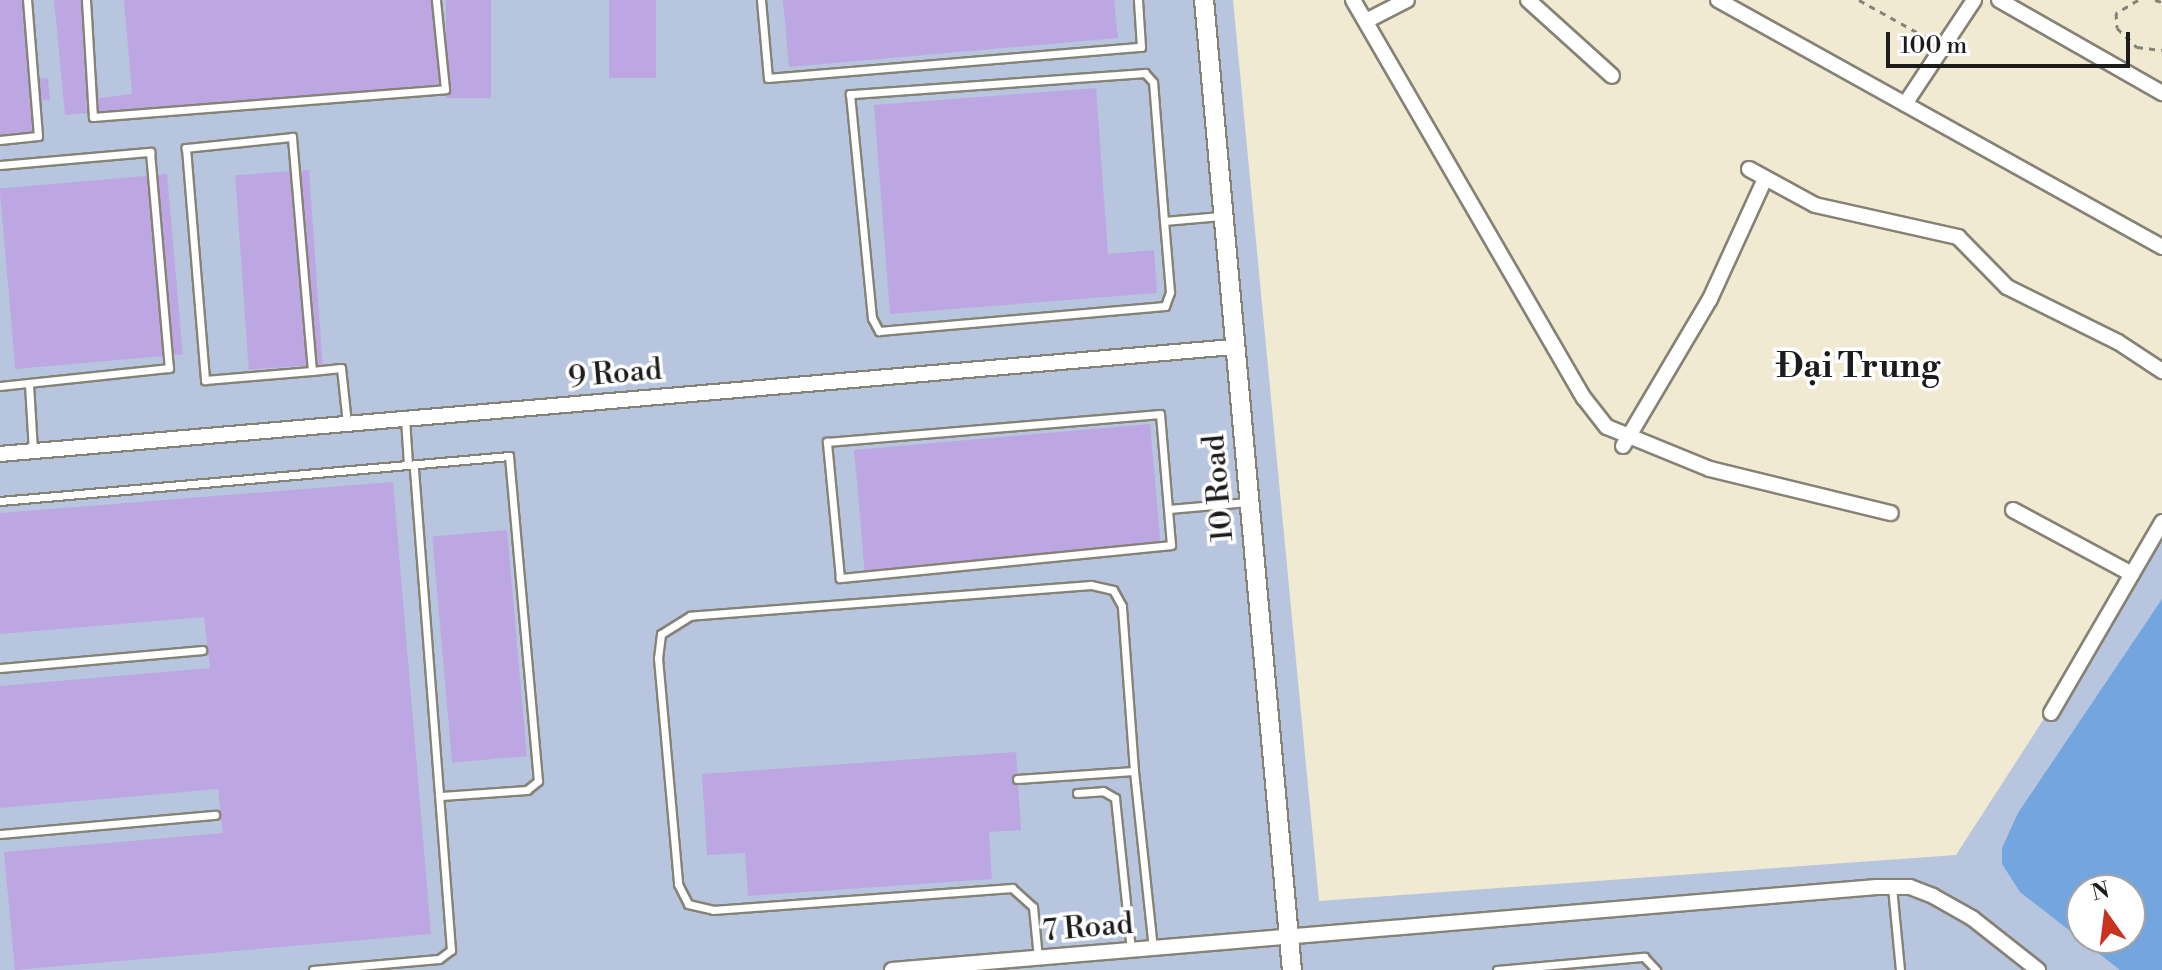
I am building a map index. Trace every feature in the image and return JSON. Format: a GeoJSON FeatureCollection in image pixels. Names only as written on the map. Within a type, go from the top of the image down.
{"type":"FeatureCollection","features":[{"type":"Feature","properties":{"kind":"street","name":"10 Road"},"geometry":{"type":"LineString","coordinates":[[1204,0],[1292,970]]}},
{"type":"Feature","properties":{"kind":"street"},"geometry":{"type":"LineString","coordinates":[[1353,0],[1584,398],[1607,427],[1624,443],[1710,469],[1891,513]]}},
{"type":"Feature","properties":{"kind":"street"},"geometry":{"type":"LineString","coordinates":[[1366,21],[1407,0]]}},
{"type":"Feature","properties":{"kind":"street"},"geometry":{"type":"LineString","coordinates":[[1528,0],[1612,76]]}},
{"type":"Feature","properties":{"kind":"street"},"geometry":{"type":"LineString","coordinates":[[1718,0],[2162,247]]}},
{"type":"Feature","properties":{"kind":"street"},"geometry":{"type":"LineString","coordinates":[[1905,104],[1974,0]]}},
{"type":"Feature","properties":{"kind":"street"},"geometry":{"type":"LineString","coordinates":[[1999,0],[2162,93]]}},
{"type":"Feature","properties":{"kind":"street"},"geometry":{"type":"LineString","coordinates":[[1749,169],[1815,205],[1958,237],[2007,287],[2118,342],[2162,371]]}},
{"type":"Feature","properties":{"kind":"street"},"geometry":{"type":"LineString","coordinates":[[1624,443],[1710,299],[1765,179]]}},
{"type":"Feature","properties":{"kind":"street","name":"9 Road"},"geometry":{"type":"LineString","coordinates":[[0,454],[1234,347]]}},
{"type":"Feature","properties":{"kind":"street"},"geometry":{"type":"LineString","coordinates":[[2013,510],[2132,574]]}},
{"type":"Feature","properties":{"kind":"street"},"geometry":{"type":"LineString","coordinates":[[2051,713],[2162,522]]}},
{"type":"Feature","properties":{"kind":"street","name":"7 Road"},"geometry":{"type":"LineString","coordinates":[[892,970],[1892,887],[1910,887],[1959,911],[2038,970]]}},
{"type":"Feature","properties":{"kind":"lane"},"geometry":{"type":"LineString","coordinates":[[0,140],[38,136],[27,0]]}},
{"type":"Feature","properties":{"kind":"lane"},"geometry":{"type":"LineString","coordinates":[[86,0],[93,117],[445,89],[436,0]]}},
{"type":"Feature","properties":{"kind":"lane"},"geometry":{"type":"LineString","coordinates":[[761,0],[768,78],[1141,47],[1138,0]]}},
{"type":"Feature","properties":{"kind":"lane"},"geometry":{"type":"LineString","coordinates":[[1145,73],[1153,82],[1164,221],[1170,292],[1165,306],[879,331],[872,318],[850,94],[1145,73]]}},
{"type":"Feature","properties":{"kind":"lane"},"geometry":{"type":"LineString","coordinates":[[312,371],[292,137],[186,148],[205,380],[312,371],[341,368],[347,423]]}},
{"type":"Feature","properties":{"kind":"lane"},"geometry":{"type":"LineString","coordinates":[[0,165],[150,152],[169,368],[0,386]]}},
{"type":"Feature","properties":{"kind":"lane"},"geometry":{"type":"LineString","coordinates":[[1164,221],[1223,215]]}},
{"type":"Feature","properties":{"kind":"lane"},"geometry":{"type":"LineString","coordinates":[[29,384],[33,451]]}},
{"type":"Feature","properties":{"kind":"lane"},"geometry":{"type":"LineString","coordinates":[[1160,414],[1169,509],[1171,545],[840,578],[827,442],[1160,414]]}},
{"type":"Feature","properties":{"kind":"lane"},"geometry":{"type":"LineString","coordinates":[[313,970],[446,956],[453,939],[405,418]]}},
{"type":"Feature","properties":{"kind":"lane"},"geometry":{"type":"LineString","coordinates":[[0,501],[509,456],[539,764],[534,788],[441,796]]}},
{"type":"Feature","properties":{"kind":"lane"},"geometry":{"type":"LineString","coordinates":[[1169,509],[1248,502]]}},
{"type":"Feature","properties":{"kind":"lane"},"geometry":{"type":"LineString","coordinates":[[1038,958],[1033,907],[1012,888],[713,910],[688,904],[678,884],[658,658],[661,634],[690,616],[1103,586],[1122,606],[1134,771],[1153,948]]}},
{"type":"Feature","properties":{"kind":"lane"},"geometry":{"type":"LineString","coordinates":[[0,668],[202,650]]}},
{"type":"Feature","properties":{"kind":"lane"},"geometry":{"type":"LineString","coordinates":[[1017,779],[1134,771]]}},
{"type":"Feature","properties":{"kind":"lane"},"geometry":{"type":"LineString","coordinates":[[1077,793],[1103,791],[1115,798],[1131,950]]}},
{"type":"Feature","properties":{"kind":"lane"},"geometry":{"type":"LineString","coordinates":[[0,834],[215,815]]}},
{"type":"Feature","properties":{"kind":"lane"},"geometry":{"type":"LineString","coordinates":[[1892,887],[1900,970]]}},
{"type":"Feature","properties":{"kind":"lane"},"geometry":{"type":"LineString","coordinates":[[1497,970],[1644,957],[1656,970]]}},
{"type":"Feature","properties":{"kind":"path"},"geometry":{"type":"LineString","coordinates":[[1859,0],[1930,40]]}},
{"type":"Feature","properties":{"kind":"path"},"geometry":{"type":"LineString","coordinates":[[2138,0],[2116,13],[2117,28],[2137,47],[2162,50]]}},
{"type":"Feature","properties":{"kind":"path"},"geometry":{"type":"LineString","coordinates":[[2155,0],[2162,2]]}},
{"type":"Feature","properties":{"kind":"shaded area"},"geometry":{"type":"Polygon","coordinates":[[[0,0],[1233,0],[1319,901],[1956,855],[2162,536],[2162,970],[0,970],[0,0]]]}},
{"type":"Feature","properties":{"kind":"water"},"geometry":{"type":"Polygon","coordinates":[[[2162,599],[2162,970],[2120,970],[2099,954],[2146,954],[2146,874],[2066,874],[2066,928],[2020,892],[2002,864],[2002,848],[2018,813],[2162,599]]]}},
{"type":"Feature","properties":{"kind":"building"},"geometry":{"type":"Polygon","coordinates":[[[0,0],[29,0],[35,79],[48,78],[50,100],[38,101],[41,141],[0,145],[0,0]]]}},
{"type":"Feature","properties":{"kind":"building"},"geometry":{"type":"Polygon","coordinates":[[[54,0],[90,0],[99,98],[132,94],[124,0],[434,0],[442,85],[134,115],[133,109],[65,115],[54,0]]]}},
{"type":"Feature","properties":{"kind":"building"},"geometry":{"type":"Polygon","coordinates":[[[446,0],[491,0],[491,98],[446,98],[446,0]]]}},
{"type":"Feature","properties":{"kind":"building"},"geometry":{"type":"Polygon","coordinates":[[[609,0],[656,0],[656,78],[609,78],[609,0]]]}},
{"type":"Feature","properties":{"kind":"building"},"geometry":{"type":"Polygon","coordinates":[[[783,0],[1114,0],[1118,38],[789,67],[783,0]]]}},
{"type":"Feature","properties":{"kind":"building"},"geometry":{"type":"Polygon","coordinates":[[[1096,88],[1108,254],[1154,250],[1157,293],[890,314],[874,105],[1096,88]]]}},
{"type":"Feature","properties":{"kind":"building"},"geometry":{"type":"Polygon","coordinates":[[[309,170],[323,365],[249,370],[235,175],[309,170]]]}},
{"type":"Feature","properties":{"kind":"building"},"geometry":{"type":"Polygon","coordinates":[[[167,174],[183,354],[15,369],[0,189],[167,174]]]}},
{"type":"Feature","properties":{"kind":"building"},"geometry":{"type":"Polygon","coordinates":[[[1150,424],[1161,547],[865,572],[854,450],[1150,424]]]}},
{"type":"Feature","properties":{"kind":"building"},"geometry":{"type":"Polygon","coordinates":[[[393,482],[431,934],[15,970],[4,852],[223,833],[218,789],[0,808],[0,686],[210,668],[204,617],[0,634],[0,513],[393,482]]]}},
{"type":"Feature","properties":{"kind":"building"},"geometry":{"type":"Polygon","coordinates":[[[507,530],[527,756],[452,763],[432,537],[507,530]]]}},
{"type":"Feature","properties":{"kind":"building"},"geometry":{"type":"Polygon","coordinates":[[[1016,752],[1021,830],[989,832],[992,879],[748,896],[745,853],[707,855],[702,774],[1016,752]]]}},
{"type":"Feature","properties":{"kind":"district","name":"Đại Trung"},"geometry":{"type":"Point","coordinates":[1858,368]}}]}
